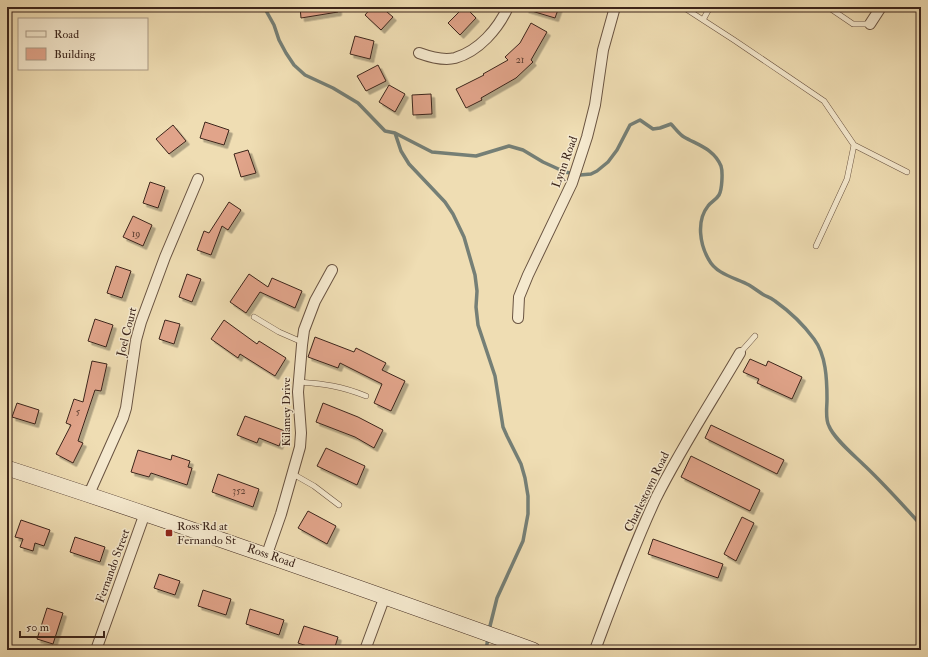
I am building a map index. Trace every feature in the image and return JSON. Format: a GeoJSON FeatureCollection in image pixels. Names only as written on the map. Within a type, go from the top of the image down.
{"type":"FeatureCollection","features":[{"type":"Feature","properties":{"kind":"street"},"geometry":{"type":"LineString","coordinates":[[419,53],[431,58],[443,59],[455,58],[468,52],[492,33],[508,7]]}},
{"type":"Feature","properties":{"kind":"street","name":"Lynn Road"},"geometry":{"type":"LineString","coordinates":[[518,318],[519,297],[572,183],[587,137],[595,106],[603,50],[615,7]]}},
{"type":"Feature","properties":{"kind":"street"},"geometry":{"type":"LineString","coordinates":[[870,24],[881,7]]}},
{"type":"Feature","properties":{"kind":"street","name":"Joel Court"},"geometry":{"type":"LineString","coordinates":[[90,494],[126,408],[133,356],[141,322],[165,258],[198,179]]}},
{"type":"Feature","properties":{"kind":"street","name":"Kilamey Drive"},"geometry":{"type":"LineString","coordinates":[[267,554],[293,474],[300,447],[301,433],[298,404],[304,330],[311,312],[332,270]]}},
{"type":"Feature","properties":{"kind":"street","name":"Charlestown Road"},"geometry":{"type":"LineString","coordinates":[[595,650],[641,532],[656,498],[740,353]]}},
{"type":"Feature","properties":{"kind":"street","name":"Ross Road"},"geometry":{"type":"LineString","coordinates":[[7,468],[90,494],[267,554],[533,650]]}},
{"type":"Feature","properties":{"kind":"street","name":"Fernando Street"},"geometry":{"type":"LineString","coordinates":[[96,650],[146,513]]}},
{"type":"Feature","properties":{"kind":"street"},"geometry":{"type":"LineString","coordinates":[[365,650],[385,596]]}},
{"type":"Feature","properties":{"kind":"lane"},"geometry":{"type":"LineString","coordinates":[[683,7],[824,101],[854,145],[907,172]]}},
{"type":"Feature","properties":{"kind":"lane"},"geometry":{"type":"LineString","coordinates":[[703,20],[710,7]]}},
{"type":"Feature","properties":{"kind":"lane"},"geometry":{"type":"LineString","coordinates":[[828,7],[853,24],[870,24]]}},
{"type":"Feature","properties":{"kind":"lane"},"geometry":{"type":"LineString","coordinates":[[816,246],[847,179],[854,145]]}},
{"type":"Feature","properties":{"kind":"lane"},"geometry":{"type":"LineString","coordinates":[[254,317],[279,332],[302,342]]}},
{"type":"Feature","properties":{"kind":"lane"},"geometry":{"type":"LineString","coordinates":[[740,353],[754,336]]}},
{"type":"Feature","properties":{"kind":"lane"},"geometry":{"type":"LineString","coordinates":[[299,382],[347,388],[366,396]]}},
{"type":"Feature","properties":{"kind":"lane"},"geometry":{"type":"LineString","coordinates":[[293,474],[314,486],[339,505]]}},
{"type":"Feature","properties":{"kind":"building"},"geometry":{"type":"Polygon","coordinates":[[[300,7],[338,7],[338,12],[301,18],[300,7]]]}},
{"type":"Feature","properties":{"kind":"building"},"geometry":{"type":"Polygon","coordinates":[[[372,7],[381,7],[393,17],[381,30],[365,15],[372,7]]]}},
{"type":"Feature","properties":{"kind":"building"},"geometry":{"type":"Polygon","coordinates":[[[464,7],[476,18],[460,35],[448,23],[464,7]]]}},
{"type":"Feature","properties":{"kind":"building"},"geometry":{"type":"Polygon","coordinates":[[[526,7],[559,7],[555,18],[525,9],[526,7]]]}},
{"type":"Feature","properties":{"kind":"building"},"geometry":{"type":"Polygon","coordinates":[[[531,23],[547,32],[531,60],[533,62],[516,78],[481,98],[482,100],[466,108],[456,89],[484,75],[483,74],[508,60],[505,57],[520,43],[531,23]]]}},
{"type":"Feature","properties":{"kind":"building"},"geometry":{"type":"Polygon","coordinates":[[[355,36],[374,41],[370,59],[350,54],[355,36]]]}},
{"type":"Feature","properties":{"kind":"building"},"geometry":{"type":"Polygon","coordinates":[[[378,65],[386,81],[366,91],[357,76],[378,65]]]}},
{"type":"Feature","properties":{"kind":"building"},"geometry":{"type":"Polygon","coordinates":[[[389,85],[405,94],[395,112],[379,102],[389,85]]]}},
{"type":"Feature","properties":{"kind":"building"},"geometry":{"type":"Polygon","coordinates":[[[431,94],[432,114],[413,115],[412,95],[431,94]]]}},
{"type":"Feature","properties":{"kind":"building"},"geometry":{"type":"Polygon","coordinates":[[[205,122],[229,130],[224,145],[200,138],[205,122]]]}},
{"type":"Feature","properties":{"kind":"building"},"geometry":{"type":"Polygon","coordinates":[[[173,125],[186,141],[169,154],[156,139],[173,125]]]}},
{"type":"Feature","properties":{"kind":"building"},"geometry":{"type":"Polygon","coordinates":[[[248,150],[256,173],[241,177],[234,154],[248,150]]]}},
{"type":"Feature","properties":{"kind":"building"},"geometry":{"type":"Polygon","coordinates":[[[150,182],[165,187],[158,208],[143,203],[150,182]]]}},
{"type":"Feature","properties":{"kind":"building"},"geometry":{"type":"Polygon","coordinates":[[[229,202],[241,210],[228,230],[222,226],[211,255],[197,250],[204,231],[209,233],[229,202]]]}},
{"type":"Feature","properties":{"kind":"building"},"geometry":{"type":"Polygon","coordinates":[[[133,216],[152,225],[143,246],[123,237],[133,216]]]}},
{"type":"Feature","properties":{"kind":"building"},"geometry":{"type":"Polygon","coordinates":[[[116,266],[131,271],[122,298],[107,293],[116,266]]]}},
{"type":"Feature","properties":{"kind":"building"},"geometry":{"type":"Polygon","coordinates":[[[187,274],[201,279],[192,302],[179,297],[187,274]]]}},
{"type":"Feature","properties":{"kind":"building"},"geometry":{"type":"Polygon","coordinates":[[[249,274],[268,287],[272,278],[302,291],[295,308],[260,292],[246,313],[230,302],[249,274]]]}},
{"type":"Feature","properties":{"kind":"building"},"geometry":{"type":"Polygon","coordinates":[[[95,319],[113,325],[106,347],[88,341],[95,319]]]}},
{"type":"Feature","properties":{"kind":"building"},"geometry":{"type":"Polygon","coordinates":[[[165,320],[180,324],[174,344],[159,339],[165,320]]]}},
{"type":"Feature","properties":{"kind":"building"},"geometry":{"type":"Polygon","coordinates":[[[224,320],[257,344],[259,341],[286,358],[275,376],[240,354],[238,358],[211,339],[224,320]]]}},
{"type":"Feature","properties":{"kind":"building"},"geometry":{"type":"Polygon","coordinates":[[[315,337],[354,352],[356,348],[386,363],[382,370],[405,381],[391,411],[374,403],[382,384],[340,363],[338,368],[308,357],[315,337]]]}},
{"type":"Feature","properties":{"kind":"building"},"geometry":{"type":"Polygon","coordinates":[[[750,359],[766,366],[768,361],[802,377],[792,399],[757,383],[759,379],[743,372],[750,359]]]}},
{"type":"Feature","properties":{"kind":"building"},"geometry":{"type":"Polygon","coordinates":[[[92,361],[107,364],[101,391],[95,390],[78,441],[83,443],[73,463],[56,454],[71,425],[66,423],[74,399],[83,402],[92,361]]]}},
{"type":"Feature","properties":{"kind":"building"},"geometry":{"type":"Polygon","coordinates":[[[17,403],[39,410],[35,424],[12,417],[17,403]]]}},
{"type":"Feature","properties":{"kind":"building"},"geometry":{"type":"Polygon","coordinates":[[[323,403],[358,417],[383,430],[374,448],[355,437],[316,422],[323,403]]]}},
{"type":"Feature","properties":{"kind":"building"},"geometry":{"type":"Polygon","coordinates":[[[245,416],[285,431],[279,446],[259,438],[257,443],[237,435],[245,416]]]}},
{"type":"Feature","properties":{"kind":"building"},"geometry":{"type":"Polygon","coordinates":[[[711,425],[784,460],[777,474],[705,438],[711,425]]]}},
{"type":"Feature","properties":{"kind":"building"},"geometry":{"type":"Polygon","coordinates":[[[326,448],[365,466],[357,485],[317,466],[326,448]]]}},
{"type":"Feature","properties":{"kind":"building"},"geometry":{"type":"Polygon","coordinates":[[[138,450],[171,460],[172,455],[190,461],[188,467],[192,468],[187,485],[151,473],[149,477],[131,472],[138,450]]]}},
{"type":"Feature","properties":{"kind":"building"},"geometry":{"type":"Polygon","coordinates":[[[691,456],[760,490],[750,511],[681,477],[691,456]]]}},
{"type":"Feature","properties":{"kind":"building"},"geometry":{"type":"Polygon","coordinates":[[[218,474],[259,489],[253,507],[212,492],[218,474]]]}},
{"type":"Feature","properties":{"kind":"building"},"geometry":{"type":"Polygon","coordinates":[[[308,511],[336,526],[327,544],[298,528],[308,511]]]}},
{"type":"Feature","properties":{"kind":"building"},"geometry":{"type":"Polygon","coordinates":[[[742,517],[754,523],[736,561],[724,554],[742,517]]]}},
{"type":"Feature","properties":{"kind":"building"},"geometry":{"type":"Polygon","coordinates":[[[21,520],[50,530],[44,546],[35,543],[33,551],[20,547],[23,539],[15,537],[21,520]]]}},
{"type":"Feature","properties":{"kind":"building"},"geometry":{"type":"Polygon","coordinates":[[[75,537],[105,547],[100,562],[70,552],[75,537]]]}},
{"type":"Feature","properties":{"kind":"building"},"geometry":{"type":"Polygon","coordinates":[[[653,539],[723,564],[718,578],[648,554],[653,539]]]}},
{"type":"Feature","properties":{"kind":"building"},"geometry":{"type":"Polygon","coordinates":[[[159,574],[180,581],[175,595],[154,588],[159,574]]]}},
{"type":"Feature","properties":{"kind":"building"},"geometry":{"type":"Polygon","coordinates":[[[203,590],[231,599],[226,615],[198,606],[203,590]]]}},
{"type":"Feature","properties":{"kind":"building"},"geometry":{"type":"Polygon","coordinates":[[[47,608],[63,613],[53,644],[37,639],[47,608]]]}},
{"type":"Feature","properties":{"kind":"building"},"geometry":{"type":"Polygon","coordinates":[[[250,609],[284,620],[279,635],[246,624],[250,609]]]}},
{"type":"Feature","properties":{"kind":"building"},"geometry":{"type":"Polygon","coordinates":[[[304,626],[338,637],[334,650],[319,650],[298,643],[304,626]]]}},
{"type":"Feature","properties":{"kind":"waterway"},"geometry":{"type":"LineString","coordinates":[[264,7],[274,25],[279,40],[286,53],[294,65],[305,75],[333,88],[358,103],[385,131],[395,133],[432,152],[476,156],[509,146],[523,150],[543,162],[565,172],[580,175],[591,174],[608,162],[617,150],[630,125],[640,120],[653,129],[671,124],[682,136],[710,151],[721,166],[722,176],[719,195],[704,212],[702,219],[701,233],[703,247],[709,260],[716,269],[749,285],[774,300],[796,318],[810,333],[818,345],[825,368],[827,383],[827,417],[832,431],[840,442],[880,480],[921,525]]}},
{"type":"Feature","properties":{"kind":"waterway"},"geometry":{"type":"LineString","coordinates":[[395,133],[401,151],[409,164],[445,202],[453,214],[464,237],[475,275],[478,325],[495,376],[503,427],[521,464],[525,478],[528,496],[528,514],[523,541],[497,598],[489,630]]}},
{"type":"Feature","properties":{"kind":"waterway"},"geometry":{"type":"LineString","coordinates":[[486,650],[488,638]]}},
{"type":"Feature","properties":{"kind":"place","name":"Ross Rd at Fernando St"},"geometry":{"type":"Point","coordinates":[169,533]}}]}
